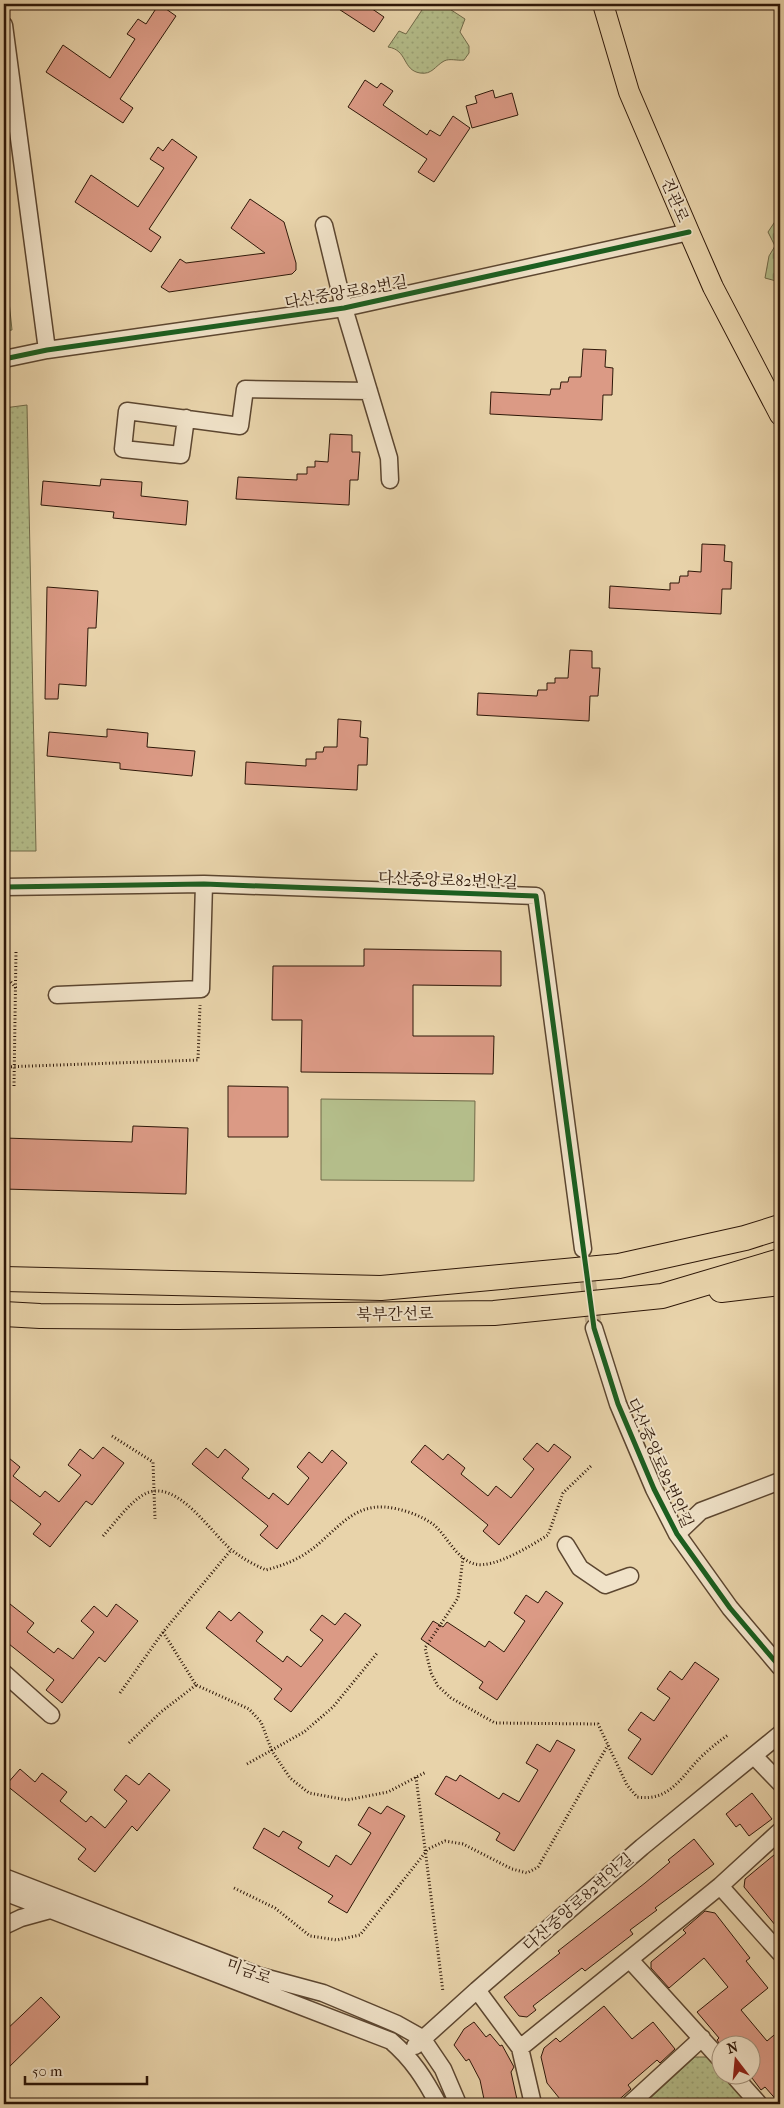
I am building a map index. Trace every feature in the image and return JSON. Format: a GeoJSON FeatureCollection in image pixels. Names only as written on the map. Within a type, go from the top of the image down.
{"type":"FeatureCollection","features":[{"type":"Feature","properties":{"kind":"highway"},"geometry":{"type":"LineString","coordinates":[[745,1238],[780,1220]]}},
{"type":"Feature","properties":{"kind":"highway","name":"북부간선로"},"geometry":{"type":"LineString","coordinates":[[4,1279],[381,1288],[618,1266],[745,1238],[780,1226]]}},
{"type":"Feature","properties":{"kind":"highway","name":"북부간선로"},"geometry":{"type":"LineString","coordinates":[[4,1314],[178,1317],[494,1313],[662,1296],[780,1261]]}},
{"type":"Feature","properties":{"kind":"highway"},"geometry":{"type":"LineString","coordinates":[[662,1296],[780,1284]]}},
{"type":"Feature","properties":{"kind":"main road","name":"진관로"},"geometry":{"type":"LineString","coordinates":[[603,4],[629,92],[689,232],[714,287],[780,415]]}},
{"type":"Feature","properties":{"kind":"street"},"geometry":{"type":"LineString","coordinates":[[4,25],[47,350]]}},
{"type":"Feature","properties":{"kind":"street"},"geometry":{"type":"LineString","coordinates":[[324,225],[344,308],[389,458],[390,480]]}},
{"type":"Feature","properties":{"kind":"street","name":"다산중앙로82번길"},"geometry":{"type":"LineString","coordinates":[[4,359],[47,350],[344,308],[689,232]]}},
{"type":"Feature","properties":{"kind":"street"},"geometry":{"type":"LineString","coordinates":[[186,418],[240,426],[245,389],[369,391]]}},
{"type":"Feature","properties":{"kind":"street"},"geometry":{"type":"LineString","coordinates":[[58,995],[201,989],[204,884]]}},
{"type":"Feature","properties":{"kind":"street","name":"다산중앙로82번안길"},"geometry":{"type":"LineString","coordinates":[[4,887],[204,884],[536,896],[584,1249]]}},
{"type":"Feature","properties":{"kind":"street","name":"다산중앙로82번안길"},"geometry":{"type":"LineString","coordinates":[[594,1328],[618,1404],[654,1489],[677,1534],[730,1608],[780,1667]]}},
{"type":"Feature","properties":{"kind":"street"},"geometry":{"type":"LineString","coordinates":[[677,1534],[701,1511],[780,1481]]}},
{"type":"Feature","properties":{"kind":"street"},"geometry":{"type":"LineString","coordinates":[[566,1545],[580,1568],[605,1585],[630,1576]]}},
{"type":"Feature","properties":{"kind":"street"},"geometry":{"type":"LineString","coordinates":[[4,1673],[51,1715]]}},
{"type":"Feature","properties":{"kind":"street","name":"다산중앙로82번안길"},"geometry":{"type":"LineString","coordinates":[[407,2056],[422,2038],[642,1847],[780,1734]]}},
{"type":"Feature","properties":{"kind":"street"},"geometry":{"type":"LineString","coordinates":[[754,1756],[780,1783]]}},
{"type":"Feature","properties":{"kind":"street"},"geometry":{"type":"LineString","coordinates":[[520,2048],[631,1961],[720,1886],[780,1832]]}},
{"type":"Feature","properties":{"kind":"street","name":"미금로"},"geometry":{"type":"LineString","coordinates":[[4,1877],[260,1976],[323,1993],[397,2024],[422,2038],[443,2070],[458,2104]]}},
{"type":"Feature","properties":{"kind":"street"},"geometry":{"type":"LineString","coordinates":[[720,1886],[780,1952]]}},
{"type":"Feature","properties":{"kind":"street","name":"미금로"},"geometry":{"type":"LineString","coordinates":[[4,1892],[294,2006],[390,2041],[407,2056],[425,2080],[438,2104]]}},
{"type":"Feature","properties":{"kind":"street"},"geometry":{"type":"LineString","coordinates":[[4,1926],[21,1918],[50,1910]]}},
{"type":"Feature","properties":{"kind":"street"},"geometry":{"type":"LineString","coordinates":[[631,1961],[712,2050]]}},
{"type":"Feature","properties":{"kind":"street"},"geometry":{"type":"LineString","coordinates":[[477,1990],[520,2048],[533,2104]]}},
{"type":"Feature","properties":{"kind":"street"},"geometry":{"type":"LineString","coordinates":[[630,2104],[702,2038]]}},
{"type":"Feature","properties":{"kind":"street"},"geometry":{"type":"LineString","coordinates":[[743,2086],[759,2104]]}},
{"type":"Feature","properties":{"kind":"path"},"geometry":{"type":"LineString","coordinates":[[14,1086],[16,952]]}},
{"type":"Feature","properties":{"kind":"path"},"geometry":{"type":"LineString","coordinates":[[4,974],[16,988]]}},
{"type":"Feature","properties":{"kind":"path"},"geometry":{"type":"LineString","coordinates":[[4,1067],[198,1060],[201,989]]}},
{"type":"Feature","properties":{"kind":"path"},"geometry":{"type":"LineString","coordinates":[[112,1436],[153,1462],[155,1519]]}},
{"type":"Feature","properties":{"kind":"path"},"geometry":{"type":"LineString","coordinates":[[103,1536],[143,1495],[154,1491],[167,1491],[180,1499],[231,1550],[248,1562],[266,1570],[285,1565],[309,1551],[348,1518],[369,1508],[385,1507],[411,1513],[433,1525],[464,1558],[475,1564],[487,1564],[520,1552],[548,1536],[563,1493],[592,1466]]}},
{"type":"Feature","properties":{"kind":"path"},"geometry":{"type":"LineString","coordinates":[[120,1693],[163,1632],[231,1550]]}},
{"type":"Feature","properties":{"kind":"path"},"geometry":{"type":"LineString","coordinates":[[464,1558],[458,1598],[425,1648],[431,1674],[438,1686],[451,1698],[495,1723],[598,1724],[627,1785],[637,1797],[651,1799],[669,1792],[704,1754],[728,1735]]}},
{"type":"Feature","properties":{"kind":"path"},"geometry":{"type":"LineString","coordinates":[[163,1632],[196,1685],[249,1709],[261,1722],[272,1751],[290,1778],[309,1793],[347,1800],[388,1792],[426,1772]]}},
{"type":"Feature","properties":{"kind":"path"},"geometry":{"type":"LineString","coordinates":[[247,1764],[304,1732],[332,1707],[378,1652]]}},
{"type":"Feature","properties":{"kind":"path"},"geometry":{"type":"LineString","coordinates":[[129,1743],[162,1712],[196,1685]]}},
{"type":"Feature","properties":{"kind":"path"},"geometry":{"type":"LineString","coordinates":[[234,1888],[275,1908],[310,1936],[337,1940],[360,1936],[425,1853],[445,1841],[462,1844],[512,1869],[527,1873],[538,1868],[608,1745]]}},
{"type":"Feature","properties":{"kind":"path"},"geometry":{"type":"LineString","coordinates":[[416,1777],[443,1992]]}},
{"type":"Feature","properties":{"kind":"green space"},"geometry":{"type":"Polygon","coordinates":[[[426,4],[442,4],[465,19],[460,32],[469,46],[469,53],[464,60],[446,60],[428,73],[420,73],[410,68],[399,52],[388,47],[399,31],[406,34],[426,4]]]}},
{"type":"Feature","properties":{"kind":"green space"},"geometry":{"type":"Polygon","coordinates":[[[780,214],[780,282],[765,278],[769,256],[775,246],[768,232],[780,214]]]}},
{"type":"Feature","properties":{"kind":"green space"},"geometry":{"type":"Polygon","coordinates":[[[4,254],[12,330],[4,331],[4,254]]]}},
{"type":"Feature","properties":{"kind":"green space"},"geometry":{"type":"Polygon","coordinates":[[[27,405],[36,851],[4,851],[4,408],[27,405]]]}},
{"type":"Feature","properties":{"kind":"green space"},"geometry":{"type":"Polygon","coordinates":[[[321,1099],[475,1101],[474,1181],[321,1180],[321,1099]]]}},
{"type":"Feature","properties":{"kind":"green space"},"geometry":{"type":"Polygon","coordinates":[[[695,2057],[707,2057],[712,2063],[712,2086],[733,2086],[750,2104],[644,2104],[695,2057]]]}},
{"type":"Feature","properties":{"kind":"building"},"geometry":{"type":"Polygon","coordinates":[[[159,4],[176,16],[120,99],[133,108],[123,123],[46,72],[63,45],[110,78],[135,39],[127,34],[138,19],[146,24],[159,4]]]}},
{"type":"Feature","properties":{"kind":"building"},"geometry":{"type":"Polygon","coordinates":[[[331,4],[365,4],[384,17],[374,32],[331,4]]]}},
{"type":"Feature","properties":{"kind":"building"},"geometry":{"type":"Polygon","coordinates":[[[365,80],[377,88],[381,83],[393,91],[383,105],[427,135],[430,130],[440,136],[453,116],[470,128],[434,182],[418,172],[427,159],[348,107],[365,80]]]}},
{"type":"Feature","properties":{"kind":"building"},"geometry":{"type":"Polygon","coordinates":[[[493,90],[495,98],[512,93],[518,115],[472,128],[466,106],[477,103],[475,96],[493,90]]]}},
{"type":"Feature","properties":{"kind":"building"},"geometry":{"type":"Polygon","coordinates":[[[172,139],[197,157],[149,229],[161,237],[151,252],[75,202],[91,175],[138,207],[164,168],[150,159],[158,147],[163,151],[172,139]]]}},
{"type":"Feature","properties":{"kind":"building"},"geometry":{"type":"Polygon","coordinates":[[[250,199],[284,222],[296,263],[296,270],[292,274],[169,292],[161,287],[180,259],[186,263],[265,253],[231,228],[250,199]]]}},
{"type":"Feature","properties":{"kind":"building"},"geometry":{"type":"Polygon","coordinates":[[[583,349],[606,350],[605,367],[613,368],[612,395],[603,395],[602,420],[490,414],[491,392],[550,395],[551,389],[560,389],[561,382],[568,382],[569,377],[581,377],[583,349]]]}},
{"type":"Feature","properties":{"kind":"building"},"geometry":{"type":"Polygon","coordinates":[[[330,434],[352,435],[352,452],[360,452],[358,480],[350,480],[349,505],[236,499],[238,477],[297,480],[297,474],[307,474],[307,467],[315,467],[315,461],[328,462],[330,434]]]}},
{"type":"Feature","properties":{"kind":"building"},"geometry":{"type":"Polygon","coordinates":[[[101,479],[142,482],[141,496],[188,501],[186,525],[113,518],[114,512],[41,505],[43,481],[100,486],[101,479]]]}},
{"type":"Feature","properties":{"kind":"building"},"geometry":{"type":"Polygon","coordinates":[[[702,544],[725,545],[724,561],[732,562],[731,589],[722,589],[721,614],[609,608],[610,586],[670,590],[670,583],[679,583],[680,576],[688,576],[688,571],[701,572],[702,544]]]}},
{"type":"Feature","properties":{"kind":"building"},"geometry":{"type":"Polygon","coordinates":[[[47,587],[98,591],[96,628],[88,628],[86,686],[59,684],[58,699],[45,699],[47,587]]]}},
{"type":"Feature","properties":{"kind":"building"},"geometry":{"type":"Polygon","coordinates":[[[570,650],[592,651],[592,668],[600,668],[598,696],[590,696],[589,721],[477,715],[478,693],[537,696],[538,690],[547,690],[547,683],[555,683],[555,678],[568,678],[570,650]]]}},
{"type":"Feature","properties":{"kind":"building"},"geometry":{"type":"Polygon","coordinates":[[[338,719],[361,721],[360,737],[368,738],[367,765],[358,765],[357,790],[245,784],[246,762],[306,766],[306,759],[316,759],[316,752],[323,752],[324,747],[337,747],[338,719]]]}},
{"type":"Feature","properties":{"kind":"building"},"geometry":{"type":"Polygon","coordinates":[[[107,729],[148,733],[147,747],[195,751],[192,776],[120,769],[120,763],[47,756],[49,732],[107,737],[107,729]]]}},
{"type":"Feature","properties":{"kind":"building"},"geometry":{"type":"Polygon","coordinates":[[[364,949],[501,951],[501,986],[413,985],[413,1036],[494,1036],[493,1074],[301,1072],[302,1020],[272,1020],[273,966],[364,966],[364,949]]]}},
{"type":"Feature","properties":{"kind":"building"},"geometry":{"type":"Polygon","coordinates":[[[228,1086],[288,1087],[288,1137],[228,1137],[228,1086]]]}},
{"type":"Feature","properties":{"kind":"building"},"geometry":{"type":"Polygon","coordinates":[[[133,1126],[188,1128],[186,1194],[4,1189],[4,1138],[132,1142],[133,1126]]]}},
{"type":"Feature","properties":{"kind":"building"},"geometry":{"type":"Polygon","coordinates":[[[537,1443],[548,1452],[554,1444],[571,1457],[499,1545],[483,1531],[488,1525],[411,1462],[425,1445],[443,1460],[448,1454],[465,1468],[461,1474],[488,1496],[496,1486],[511,1498],[534,1469],[523,1459],[537,1443]]]}},
{"type":"Feature","properties":{"kind":"building"},"geometry":{"type":"Polygon","coordinates":[[[103,1447],[124,1463],[92,1505],[86,1501],[50,1547],[33,1534],[41,1524],[4,1495],[4,1454],[20,1467],[13,1476],[40,1497],[45,1491],[59,1502],[81,1475],[68,1465],[80,1449],[93,1459],[103,1447]]]}},
{"type":"Feature","properties":{"kind":"building"},"geometry":{"type":"Polygon","coordinates":[[[206,1448],[218,1458],[225,1449],[249,1469],[242,1478],[269,1499],[273,1493],[288,1505],[309,1478],[297,1467],[309,1452],[322,1463],[332,1450],[347,1463],[277,1549],[260,1535],[268,1526],[192,1464],[206,1448]]]}},
{"type":"Feature","properties":{"kind":"building"},"geometry":{"type":"Polygon","coordinates":[[[546,1591],[563,1603],[497,1700],[479,1688],[483,1682],[421,1639],[433,1621],[443,1627],[447,1622],[485,1647],[489,1641],[504,1652],[525,1621],[514,1613],[526,1595],[538,1603],[546,1591]]]}},
{"type":"Feature","properties":{"kind":"building"},"geometry":{"type":"Polygon","coordinates":[[[10,1604],[34,1623],[27,1632],[54,1653],[58,1648],[73,1659],[94,1632],[81,1621],[94,1606],[107,1617],[116,1604],[138,1621],[105,1662],[99,1657],[62,1703],[46,1690],[54,1680],[4,1640],[4,1611],[10,1604]]]}},
{"type":"Feature","properties":{"kind":"building"},"geometry":{"type":"Polygon","coordinates":[[[219,1611],[231,1621],[239,1612],[263,1632],[256,1641],[283,1662],[287,1656],[301,1667],[323,1640],[310,1630],[322,1615],[335,1625],[345,1613],[361,1625],[291,1712],[274,1699],[282,1689],[206,1628],[219,1611]]]}},
{"type":"Feature","properties":{"kind":"building"},"geometry":{"type":"Polygon","coordinates":[[[695,1662],[719,1679],[652,1775],[628,1758],[641,1739],[628,1730],[641,1712],[654,1721],[670,1698],[657,1689],[670,1671],[682,1680],[695,1662]]]}},
{"type":"Feature","properties":{"kind":"building"},"geometry":{"type":"Polygon","coordinates":[[[557,1740],[575,1750],[514,1851],[496,1840],[500,1833],[435,1794],[446,1776],[456,1781],[460,1775],[499,1799],[503,1793],[519,1802],[538,1770],[526,1763],[537,1744],[550,1752],[557,1740]]]}},
{"type":"Feature","properties":{"kind":"building"},"geometry":{"type":"Polygon","coordinates":[[[20,1769],[35,1782],[42,1773],[67,1792],[60,1801],[86,1822],[91,1816],[105,1828],[127,1801],[114,1790],[126,1775],[139,1785],[149,1773],[170,1790],[137,1831],[132,1826],[95,1872],[78,1859],[86,1849],[6,1785],[20,1769]]]}},
{"type":"Feature","properties":{"kind":"building"},"geometry":{"type":"Polygon","coordinates":[[[752,1793],[772,1819],[749,1836],[740,1824],[736,1827],[726,1814],[752,1793]]]}},
{"type":"Feature","properties":{"kind":"building"},"geometry":{"type":"Polygon","coordinates":[[[387,1806],[405,1816],[347,1913],[328,1902],[333,1896],[253,1848],[264,1828],[279,1837],[283,1831],[302,1842],[298,1848],[329,1867],[336,1855],[351,1865],[371,1833],[358,1825],[369,1807],[381,1814],[387,1806]]]}},
{"type":"Feature","properties":{"kind":"building"},"geometry":{"type":"Polygon","coordinates":[[[694,1839],[714,1864],[655,1908],[657,1910],[630,1930],[633,1934],[585,1971],[582,1968],[533,2006],[536,2010],[527,2017],[519,2016],[504,1997],[560,1953],[558,1951],[645,1883],[670,1862],[668,1860],[694,1839]]]}},
{"type":"Feature","properties":{"kind":"building"},"geometry":{"type":"Polygon","coordinates":[[[780,1850],[780,1931],[744,1887],[745,1879],[780,1850]]]}},
{"type":"Feature","properties":{"kind":"building"},"geometry":{"type":"Polygon","coordinates":[[[705,1911],[715,1913],[750,1958],[746,1961],[768,1988],[741,2010],[767,2041],[780,2030],[780,2104],[765,2087],[761,2090],[758,2086],[762,2086],[762,2036],[717,2036],[697,2012],[728,1987],[704,1958],[669,1988],[651,1968],[651,1962],[686,1933],[683,1930],[705,1911]]]}},
{"type":"Feature","properties":{"kind":"building"},"geometry":{"type":"Polygon","coordinates":[[[41,1997],[60,2017],[4,2072],[4,2032],[41,1997]]]}},
{"type":"Feature","properties":{"kind":"building"},"geometry":{"type":"Polygon","coordinates":[[[604,2006],[632,2039],[653,2022],[675,2049],[660,2063],[657,2060],[628,2085],[631,2089],[614,2104],[564,2104],[547,2083],[541,2057],[544,2048],[556,2038],[560,2042],[604,2006]]]}},
{"type":"Feature","properties":{"kind":"building"},"geometry":{"type":"Polygon","coordinates":[[[474,2022],[486,2037],[490,2034],[500,2046],[502,2045],[514,2067],[511,2072],[518,2104],[485,2104],[480,2080],[469,2059],[466,2061],[454,2045],[464,2029],[474,2022]]]}},
{"type":"Feature","properties":{"kind":"tunnel"},"geometry":{"type":"LineString","coordinates":[[585,1258],[594,1328]]}},
{"type":"Feature","properties":{"kind":"cycle path"},"geometry":{"type":"LineString","coordinates":[[4,359],[47,350],[344,308],[689,232]]}},
{"type":"Feature","properties":{"kind":"cycle path"},"geometry":{"type":"LineString","coordinates":[[4,887],[204,884],[536,896],[594,1328],[618,1404],[654,1489],[677,1534],[730,1608],[780,1667]]}}]}
